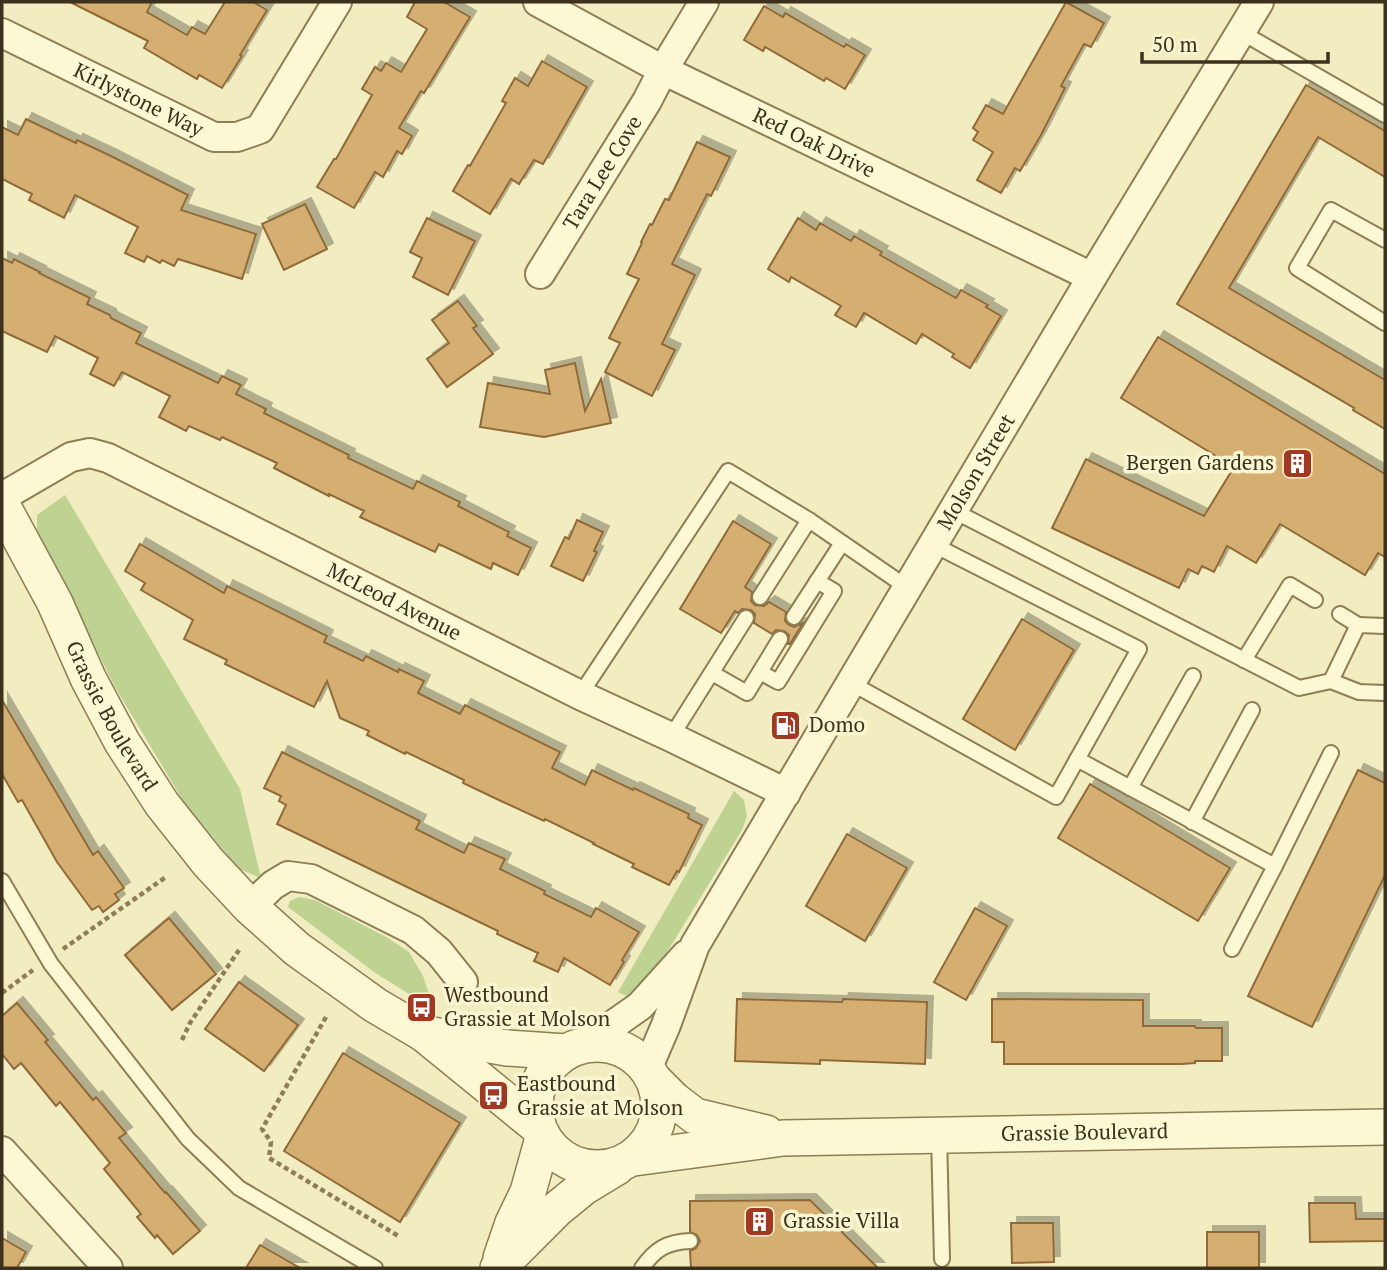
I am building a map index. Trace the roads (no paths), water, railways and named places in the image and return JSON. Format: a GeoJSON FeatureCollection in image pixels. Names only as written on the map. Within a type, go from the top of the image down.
{"type":"FeatureCollection","features":[{"type":"Feature","properties":{"kind":"street","name":"Kirlystone Way"},"geometry":{"type":"LineString","coordinates":[[2,33],[214,137],[237,137],[260,129],[337,2]]}},
{"type":"Feature","properties":{"kind":"street","name":"Red Oak Drive"},"geometry":{"type":"LineString","coordinates":[[538,2],[663,70],[1093,277]]}},
{"type":"Feature","properties":{"kind":"street","name":"Tara Lee Cove"},"geometry":{"type":"LineString","coordinates":[[540,274],[647,101],[704,2]]}},
{"type":"Feature","properties":{"kind":"street","name":"Molson Street"},"geometry":{"type":"LineString","coordinates":[[651,1074],[695,945],[1259,2]]}},
{"type":"Feature","properties":{"kind":"street","name":"McLeod Avenue"},"geometry":{"type":"LineString","coordinates":[[2,497],[71,457],[90,453],[108,457],[580,695],[786,793]]}},
{"type":"Feature","properties":{"kind":"street","name":"Grassie Boulevard"},"geometry":{"type":"LineString","coordinates":[[2,505],[55,603],[88,678],[122,742],[162,804],[208,862],[250,907],[297,949],[375,1005],[424,1034],[540,1132]]}},
{"type":"Feature","properties":{"kind":"street"},"geometry":{"type":"LineString","coordinates":[[250,907],[273,885],[288,876],[310,879],[413,930],[439,952],[463,982]]}},
{"type":"Feature","properties":{"kind":"street","name":"Molson Street"},"geometry":{"type":"LineString","coordinates":[[571,1050],[640,1006],[695,945]]}},
{"type":"Feature","properties":{"kind":"street","name":"Grassie Boulevard"},"geometry":{"type":"LineString","coordinates":[[424,1034],[507,1048],[571,1050]]}},
{"type":"Feature","properties":{"kind":"street"},"geometry":{"type":"LineString","coordinates":[[594,1044],[612,1045],[630,1052],[651,1074],[660,1100],[658,1120],[651,1139],[628,1161],[584,1187],[557,1209],[498,1268],[513,1223],[528,1192],[540,1132],[534,1104],[539,1084],[550,1065],[571,1050],[594,1044]]}},
{"type":"Feature","properties":{"kind":"street","name":"Grassie Boulevard"},"geometry":{"type":"LineString","coordinates":[[651,1074],[674,1100],[695,1116],[783,1138]]}},
{"type":"Feature","properties":{"kind":"street","name":"Grassie Boulevard"},"geometry":{"type":"LineString","coordinates":[[628,1161],[783,1138],[1385,1127]]}},
{"type":"Feature","properties":{"kind":"street"},"geometry":{"type":"LineString","coordinates":[[540,1132],[562,1159],[581,1167],[601,1169],[628,1161]]}},
{"type":"Feature","properties":{"kind":"street"},"geometry":{"type":"LineString","coordinates":[[2,1151],[108,1268]]}},
{"type":"Feature","properties":{"kind":"lane"},"geometry":{"type":"LineString","coordinates":[[1241,32],[1385,115]]}},
{"type":"Feature","properties":{"kind":"lane"},"geometry":{"type":"LineString","coordinates":[[1385,240],[1331,210],[1297,268],[1385,323]]}},
{"type":"Feature","properties":{"kind":"lane"},"geometry":{"type":"LineString","coordinates":[[580,695],[728,471],[809,520],[908,588]]}},
{"type":"Feature","properties":{"kind":"lane"},"geometry":{"type":"LineString","coordinates":[[954,511],[1299,688],[1331,681],[1359,692],[1385,694]]}},
{"type":"Feature","properties":{"kind":"lane"},"geometry":{"type":"LineString","coordinates":[[760,597],[809,520]]}},
{"type":"Feature","properties":{"kind":"lane"},"geometry":{"type":"LineString","coordinates":[[794,617],[842,543]]}},
{"type":"Feature","properties":{"kind":"lane"},"geometry":{"type":"LineString","coordinates":[[851,683],[1056,797],[1139,649],[934,545]]}},
{"type":"Feature","properties":{"kind":"lane"},"geometry":{"type":"LineString","coordinates":[[760,672],[778,682],[834,591],[817,581]]}},
{"type":"Feature","properties":{"kind":"lane"},"geometry":{"type":"LineString","coordinates":[[1244,660],[1290,585],[1315,600]]}},
{"type":"Feature","properties":{"kind":"lane"},"geometry":{"type":"LineString","coordinates":[[1340,614],[1358,625],[1385,626]]}},
{"type":"Feature","properties":{"kind":"lane"},"geometry":{"type":"LineString","coordinates":[[671,737],[746,618]]}},
{"type":"Feature","properties":{"kind":"lane"},"geometry":{"type":"LineString","coordinates":[[1331,681],[1358,625]]}},
{"type":"Feature","properties":{"kind":"lane"},"geometry":{"type":"LineString","coordinates":[[712,673],[747,693],[780,639]]}},
{"type":"Feature","properties":{"kind":"lane"},"geometry":{"type":"LineString","coordinates":[[1130,788],[1193,676]]}},
{"type":"Feature","properties":{"kind":"lane"},"geometry":{"type":"LineString","coordinates":[[1192,822],[1252,710]]}},
{"type":"Feature","properties":{"kind":"lane"},"geometry":{"type":"LineString","coordinates":[[1232,949],[1331,753]]}},
{"type":"Feature","properties":{"kind":"lane"},"geometry":{"type":"LineString","coordinates":[[1077,759],[1275,866]]}},
{"type":"Feature","properties":{"kind":"lane"},"geometry":{"type":"LineString","coordinates":[[2,881],[49,960],[188,1139],[239,1188],[375,1268]]}},
{"type":"Feature","properties":{"kind":"lane"},"geometry":{"type":"LineString","coordinates":[[939,1135],[942,1259]]}},
{"type":"Feature","properties":{"kind":"lane"},"geometry":{"type":"LineString","coordinates":[[642,1268],[663,1246],[690,1241]]}},
{"type":"Feature","properties":{"kind":"place","name":"Bergen Gardens"},"geometry":{"type":"Point","coordinates":[1297,463]}},
{"type":"Feature","properties":{"kind":"place","name":"Domo"},"geometry":{"type":"Point","coordinates":[786,725]}},
{"type":"Feature","properties":{"kind":"place","name":"Westbound Grassie at Molson"},"geometry":{"type":"Point","coordinates":[421,1007]}},
{"type":"Feature","properties":{"kind":"place","name":"Eastbound Grassie at Molson"},"geometry":{"type":"Point","coordinates":[494,1096]}},
{"type":"Feature","properties":{"kind":"place","name":"Grassie Villa"},"geometry":{"type":"Point","coordinates":[760,1221]}}]}
